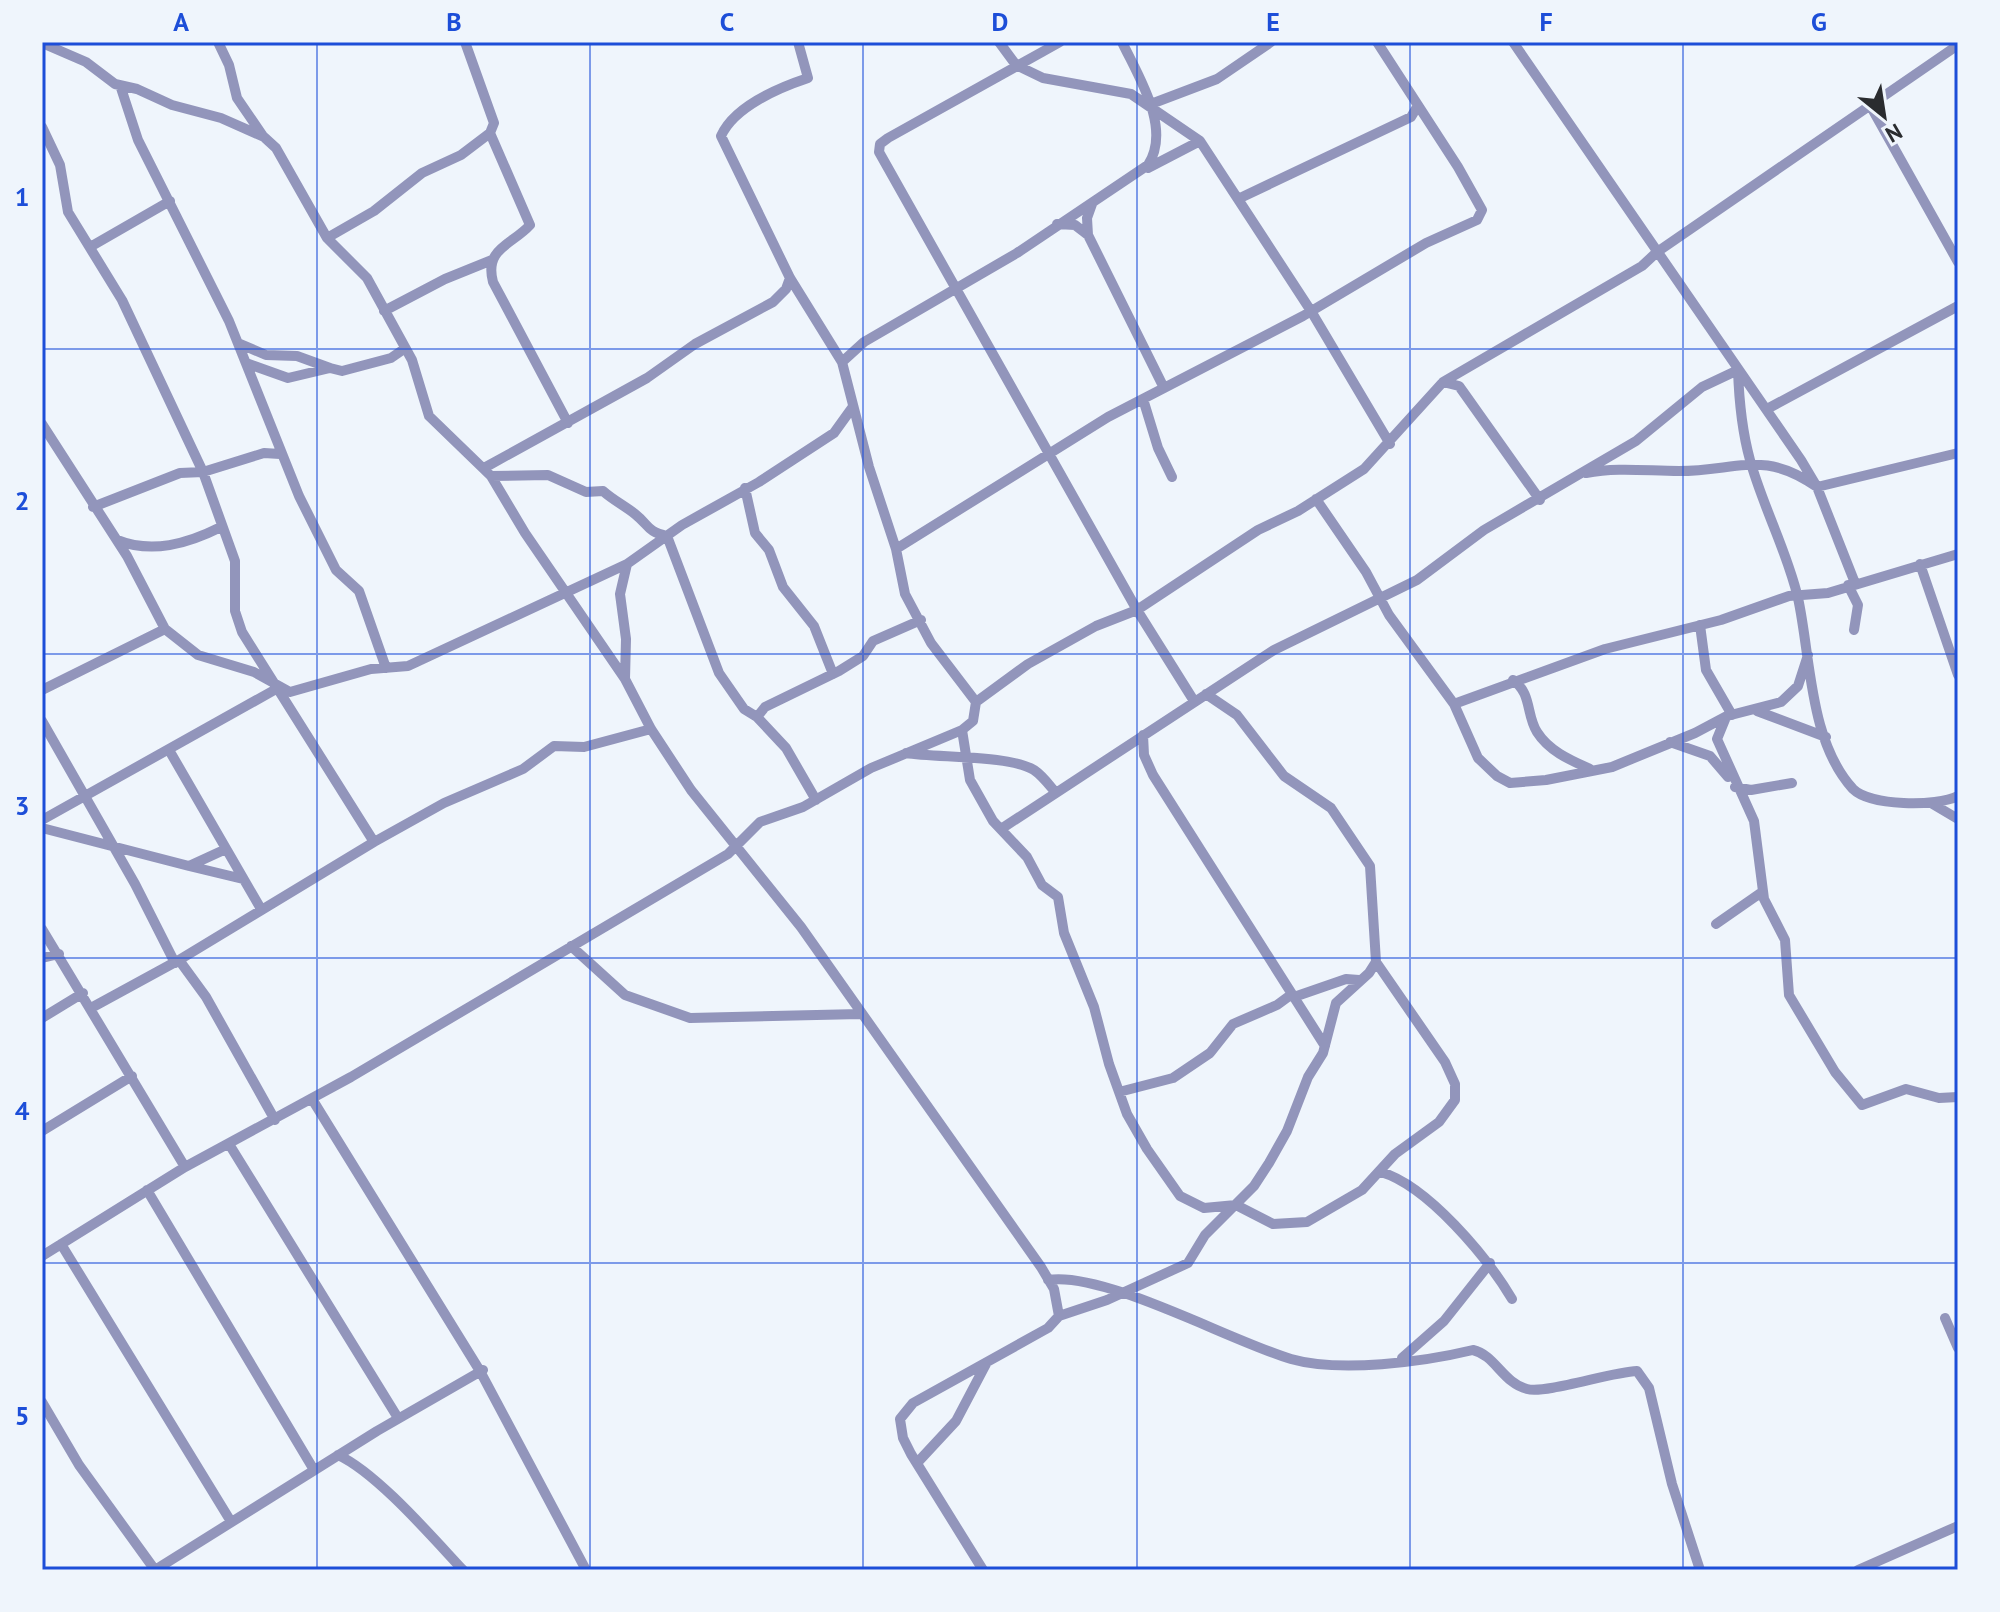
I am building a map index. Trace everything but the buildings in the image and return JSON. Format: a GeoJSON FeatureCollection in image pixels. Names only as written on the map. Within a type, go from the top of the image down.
{"type":"FeatureCollection","features":[{"type":"Feature","properties":{"kind":"street"},"geometry":{"type":"LineString","coordinates":[[218,42],[229,65],[237,98],[264,137],[285,160],[327,238],[364,273],[412,360],[429,416],[488,472],[525,533],[625,679],[651,729],[691,790],[801,927],[1048,1280],[1056,1297],[1059,1316]]}},
{"type":"Feature","properties":{"kind":"street"},"geometry":{"type":"LineString","coordinates":[[327,238],[374,211],[418,176],[452,161],[490,133],[494,123],[465,42]]}},
{"type":"Feature","properties":{"kind":"street"},"geometry":{"type":"LineString","coordinates":[[798,42],[808,78],[741,110],[727,122],[721,136],[790,278],[842,362],[852,408],[896,549],[905,594],[931,643],[976,702]]}},
{"type":"Feature","properties":{"kind":"street"},"geometry":{"type":"LineString","coordinates":[[999,42],[1016,65],[1043,78],[1131,94],[1151,104],[1200,141],[1311,311],[1390,444]]}},
{"type":"Feature","properties":{"kind":"street"},"geometry":{"type":"LineString","coordinates":[[1060,42],[888,138],[879,148],[880,156],[1137,610],[1194,701]]}},
{"type":"Feature","properties":{"kind":"street"},"geometry":{"type":"LineString","coordinates":[[1122,42],[1151,104],[1155,152],[1143,171]]}},
{"type":"Feature","properties":{"kind":"street"},"geometry":{"type":"LineString","coordinates":[[1151,104],[1217,79],[1271,42]]}},
{"type":"Feature","properties":{"kind":"street"},"geometry":{"type":"LineString","coordinates":[[896,549],[1143,399],[1311,311],[1426,243],[1470,225],[1481,215],[1463,175],[1377,42]]}},
{"type":"Feature","properties":{"kind":"street"},"geometry":{"type":"LineString","coordinates":[[1513,42],[1767,409],[1817,487],[1858,605],[1854,630]]}},
{"type":"Feature","properties":{"kind":"street"},"geometry":{"type":"LineString","coordinates":[[42,43],[86,62],[120,85],[172,105],[221,118],[264,137]]}},
{"type":"Feature","properties":{"kind":"street"},"geometry":{"type":"LineString","coordinates":[[42,1256],[185,1167],[312,1099],[728,854],[760,822],[816,800],[906,753],[962,730],[973,721],[976,702],[1028,664],[1096,626],[1137,610],[1258,530],[1364,469],[1390,444],[1443,382],[1627,275],[1958,45]]}},
{"type":"Feature","properties":{"kind":"street"},"geometry":{"type":"LineString","coordinates":[[120,85],[138,140],[238,343],[280,454],[336,570],[359,591],[386,668]]}},
{"type":"Feature","properties":{"kind":"street"},"geometry":{"type":"LineString","coordinates":[[1870,105],[1956,256]]}},
{"type":"Feature","properties":{"kind":"street"},"geometry":{"type":"LineString","coordinates":[[1238,199],[1411,117],[1417,107]]}},
{"type":"Feature","properties":{"kind":"street"},"geometry":{"type":"LineString","coordinates":[[42,127],[60,165],[64,203],[122,300],[203,472],[235,561],[235,611],[242,632],[374,842]]}},
{"type":"Feature","properties":{"kind":"street"},"geometry":{"type":"LineString","coordinates":[[384,311],[445,279],[492,260],[504,244],[530,225],[490,133]]}},
{"type":"Feature","properties":{"kind":"street"},"geometry":{"type":"LineString","coordinates":[[842,362],[864,342],[1017,253],[1056,224],[1143,171],[1200,141]]}},
{"type":"Feature","properties":{"kind":"street"},"geometry":{"type":"LineString","coordinates":[[90,247],[170,201]]}},
{"type":"Feature","properties":{"kind":"street"},"geometry":{"type":"LineString","coordinates":[[1092,204],[1087,218],[1088,235],[1164,388]]}},
{"type":"Feature","properties":{"kind":"street"},"geometry":{"type":"LineString","coordinates":[[1056,224],[1075,225],[1088,235]]}},
{"type":"Feature","properties":{"kind":"street"},"geometry":{"type":"LineString","coordinates":[[492,260],[493,282],[568,423]]}},
{"type":"Feature","properties":{"kind":"street"},"geometry":{"type":"LineString","coordinates":[[488,472],[647,378],[695,344],[773,302],[786,289],[790,278]]}},
{"type":"Feature","properties":{"kind":"street"},"geometry":{"type":"LineString","coordinates":[[1767,409],[1958,306]]}},
{"type":"Feature","properties":{"kind":"street"},"geometry":{"type":"LineString","coordinates":[[238,343],[266,355],[297,356],[342,371],[391,358],[404,349]]}},
{"type":"Feature","properties":{"kind":"street"},"geometry":{"type":"LineString","coordinates":[[246,363],[288,378],[330,368]]}},
{"type":"Feature","properties":{"kind":"street"},"geometry":{"type":"LineString","coordinates":[[1738,370],[1751,463],[1782,540],[1797,595],[1830,754],[1856,792],[1898,803],[1931,803],[1958,796]]}},
{"type":"Feature","properties":{"kind":"street"},"geometry":{"type":"LineString","coordinates":[[1001,829],[1274,650],[1417,580],[1484,530],[1540,500],[1636,441],[1702,387],[1738,370]]}},
{"type":"Feature","properties":{"kind":"street"},"geometry":{"type":"LineString","coordinates":[[1443,382],[1459,386],[1540,500]]}},
{"type":"Feature","properties":{"kind":"street"},"geometry":{"type":"LineString","coordinates":[[1143,399],[1158,448],[1172,477]]}},
{"type":"Feature","properties":{"kind":"street"},"geometry":{"type":"LineString","coordinates":[[42,424],[50,440],[69,460],[165,629],[198,655],[254,672],[278,688],[297,692],[357,673],[408,666],[566,589],[627,564],[834,433],[852,408]]}},
{"type":"Feature","properties":{"kind":"street"},"geometry":{"type":"LineString","coordinates":[[93,507],[180,473],[203,472],[264,453],[280,454]]}},
{"type":"Feature","properties":{"kind":"street"},"geometry":{"type":"LineString","coordinates":[[1580,474],[1616,467],[1699,470],[1751,463],[1794,471],[1817,487],[1958,453]]}},
{"type":"Feature","properties":{"kind":"street"},"geometry":{"type":"LineString","coordinates":[[488,472],[548,475],[586,492],[603,491],[618,505],[636,515],[648,530],[667,536]]}},
{"type":"Feature","properties":{"kind":"street"},"geometry":{"type":"LineString","coordinates":[[745,488],[755,533],[769,550],[783,587],[814,626],[833,674]]}},
{"type":"Feature","properties":{"kind":"street"},"geometry":{"type":"LineString","coordinates":[[1316,499],[1409,645],[1454,704],[1478,758],[1510,783],[1626,763],[1729,716],[1789,697],[1798,686],[1808,653]]}},
{"type":"Feature","properties":{"kind":"street"},"geometry":{"type":"LineString","coordinates":[[115,539],[131,546],[159,548],[221,527]]}},
{"type":"Feature","properties":{"kind":"street"},"geometry":{"type":"LineString","coordinates":[[667,536],[711,657],[744,709],[757,717],[794,759],[816,800]]}},
{"type":"Feature","properties":{"kind":"street"},"geometry":{"type":"LineString","coordinates":[[1454,704],[1605,649],[1700,625],[1797,595],[1813,596],[1958,554]]}},
{"type":"Feature","properties":{"kind":"street"},"geometry":{"type":"LineString","coordinates":[[625,679],[626,639],[620,594],[627,564]]}},
{"type":"Feature","properties":{"kind":"street"},"geometry":{"type":"LineString","coordinates":[[1920,564],[1958,670]]}},
{"type":"Feature","properties":{"kind":"street"},"geometry":{"type":"LineString","coordinates":[[757,717],[769,704],[863,656],[873,641],[921,620]]}},
{"type":"Feature","properties":{"kind":"street"},"geometry":{"type":"LineString","coordinates":[[1700,625],[1706,670],[1729,716]]}},
{"type":"Feature","properties":{"kind":"street"},"geometry":{"type":"LineString","coordinates":[[42,690],[165,629]]}},
{"type":"Feature","properties":{"kind":"street"},"geometry":{"type":"LineString","coordinates":[[1513,680],[1524,693],[1534,726],[1544,741],[1570,760],[1591,770]]}},
{"type":"Feature","properties":{"kind":"street"},"geometry":{"type":"LineString","coordinates":[[42,820],[278,688]]}},
{"type":"Feature","properties":{"kind":"street"},"geometry":{"type":"LineString","coordinates":[[962,730],[970,780],[1001,829],[1027,857],[1042,885],[1057,894],[1064,933],[1094,1007],[1119,1092],[1147,1149],[1180,1196],[1204,1208],[1236,1205],[1273,1224],[1299,1225],[1362,1190],[1395,1154],[1450,1112],[1455,1100],[1455,1084],[1445,1062],[1376,962],[1370,907],[1372,883],[1365,852],[1331,808],[1284,776],[1237,715],[1206,694]]}},
{"type":"Feature","properties":{"kind":"street"},"geometry":{"type":"LineString","coordinates":[[1753,709],[1826,737]]}},
{"type":"Feature","properties":{"kind":"street"},"geometry":{"type":"LineString","coordinates":[[1729,716],[1717,739],[1735,785],[1754,821],[1762,892],[1766,907],[1785,940],[1789,995],[1854,1099],[1867,1106],[1906,1089],[1939,1098],[1958,1097]]}},
{"type":"Feature","properties":{"kind":"street"},"geometry":{"type":"LineString","coordinates":[[42,721],[177,962],[206,997],[275,1120]]}},
{"type":"Feature","properties":{"kind":"street"},"geometry":{"type":"LineString","coordinates":[[91,1008],[177,962],[374,842],[444,803],[523,769],[554,746],[584,747],[651,729]]}},
{"type":"Feature","properties":{"kind":"street"},"geometry":{"type":"LineString","coordinates":[[1143,735],[1144,755],[1153,775],[1325,1046]]}},
{"type":"Feature","properties":{"kind":"street"},"geometry":{"type":"LineString","coordinates":[[1670,742],[1710,756],[1735,785],[1751,790],[1792,783]]}},
{"type":"Feature","properties":{"kind":"street"},"geometry":{"type":"LineString","coordinates":[[169,750],[261,909]]}},
{"type":"Feature","properties":{"kind":"street"},"geometry":{"type":"LineString","coordinates":[[906,753],[942,758],[967,757],[1028,767],[1056,793]]}},
{"type":"Feature","properties":{"kind":"street"},"geometry":{"type":"LineString","coordinates":[[1931,803],[1958,819]]}},
{"type":"Feature","properties":{"kind":"street"},"geometry":{"type":"LineString","coordinates":[[42,828],[243,879]]}},
{"type":"Feature","properties":{"kind":"street"},"geometry":{"type":"LineString","coordinates":[[189,866],[226,849]]}},
{"type":"Feature","properties":{"kind":"street"},"geometry":{"type":"LineString","coordinates":[[1716,924],[1762,892]]}},
{"type":"Feature","properties":{"kind":"street"},"geometry":{"type":"LineString","coordinates":[[42,929],[185,1167]]}},
{"type":"Feature","properties":{"kind":"street"},"geometry":{"type":"LineString","coordinates":[[571,946],[625,995],[690,1018],[860,1014]]}},
{"type":"Feature","properties":{"kind":"street"},"geometry":{"type":"LineString","coordinates":[[42,958],[59,954]]}},
{"type":"Feature","properties":{"kind":"street"},"geometry":{"type":"LineString","coordinates":[[983,1570],[917,1463],[900,1428],[906,1410],[1027,1342],[1059,1316],[1188,1263],[1205,1235],[1254,1186],[1280,1143],[1325,1046],[1336,1003],[1376,962]]}},
{"type":"Feature","properties":{"kind":"street"},"geometry":{"type":"LineString","coordinates":[[1119,1092],[1173,1078],[1210,1053],[1233,1024],[1293,996],[1346,979],[1359,980]]}},
{"type":"Feature","properties":{"kind":"street"},"geometry":{"type":"LineString","coordinates":[[42,1018],[83,993]]}},
{"type":"Feature","properties":{"kind":"street"},"geometry":{"type":"LineString","coordinates":[[42,1131],[132,1076]]}},
{"type":"Feature","properties":{"kind":"street"},"geometry":{"type":"LineString","coordinates":[[312,1099],[482,1371],[586,1570]]}},
{"type":"Feature","properties":{"kind":"street"},"geometry":{"type":"LineString","coordinates":[[229,1144],[398,1418]]}},
{"type":"Feature","properties":{"kind":"street"},"geometry":{"type":"LineString","coordinates":[[1381,1172],[1408,1184],[1477,1245],[1512,1299]]}},
{"type":"Feature","properties":{"kind":"street"},"geometry":{"type":"LineString","coordinates":[[147,1190],[314,1470]]}},
{"type":"Feature","properties":{"kind":"street"},"geometry":{"type":"LineString","coordinates":[[61,1244],[230,1520]]}},
{"type":"Feature","properties":{"kind":"street"},"geometry":{"type":"LineString","coordinates":[[1400,1360],[1444,1321],[1490,1263]]}},
{"type":"Feature","properties":{"kind":"street"},"geometry":{"type":"LineString","coordinates":[[1048,1280],[1068,1278],[1121,1293],[1301,1361],[1331,1366],[1473,1350],[1485,1354],[1503,1377],[1530,1390],[1626,1371],[1641,1373],[1649,1388],[1672,1484],[1700,1570]]}},
{"type":"Feature","properties":{"kind":"street"},"geometry":{"type":"LineString","coordinates":[[1945,1318],[1958,1348]]}},
{"type":"Feature","properties":{"kind":"street"},"geometry":{"type":"LineString","coordinates":[[917,1463],[956,1421],[987,1362]]}},
{"type":"Feature","properties":{"kind":"street"},"geometry":{"type":"LineString","coordinates":[[42,1402],[79,1465],[155,1570],[230,1520],[482,1371]]}},
{"type":"Feature","properties":{"kind":"street"},"geometry":{"type":"LineString","coordinates":[[338,1455],[362,1471],[463,1570]]}},
{"type":"Feature","properties":{"kind":"street"},"geometry":{"type":"LineString","coordinates":[[1858,1570],[1958,1526]]}}]}
